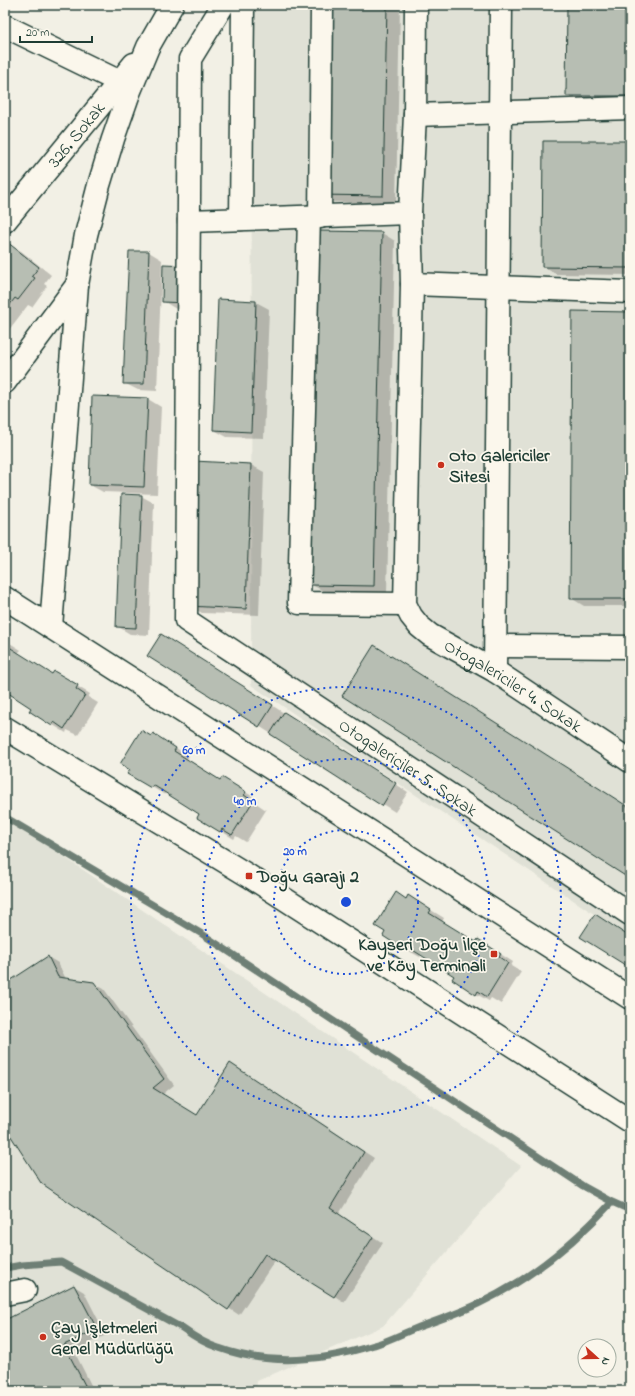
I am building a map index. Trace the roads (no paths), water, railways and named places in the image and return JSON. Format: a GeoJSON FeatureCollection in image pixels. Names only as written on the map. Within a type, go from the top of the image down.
{"type":"FeatureCollection","features":[{"type":"Feature","properties":{"kind":"street"},"geometry":{"type":"LineString","coordinates":[[51,627],[77,285],[86,235],[101,179],[122,112],[148,47],[172,5]]}},
{"type":"Feature","properties":{"kind":"street"},"geometry":{"type":"LineString","coordinates":[[223,5],[190,59],[189,221],[410,213]]}},
{"type":"Feature","properties":{"kind":"street"},"geometry":{"type":"LineString","coordinates":[[241,219],[243,5]]}},
{"type":"Feature","properties":{"kind":"street"},"geometry":{"type":"LineString","coordinates":[[322,5],[299,603],[405,604],[412,284],[410,213],[415,115],[416,5]]}},
{"type":"Feature","properties":{"kind":"street"},"geometry":{"type":"LineString","coordinates":[[495,671],[501,5]]}},
{"type":"Feature","properties":{"kind":"street"},"geometry":{"type":"LineString","coordinates":[[5,26],[120,82]]}},
{"type":"Feature","properties":{"kind":"street","name":"326. Sokak"},"geometry":{"type":"LineString","coordinates":[[5,221],[148,47]]}},
{"type":"Feature","properties":{"kind":"street"},"geometry":{"type":"LineString","coordinates":[[415,115],[630,108]]}},
{"type":"Feature","properties":{"kind":"street","name":"Otogalericiler 5. Sokak"},"geometry":{"type":"LineString","coordinates":[[189,221],[186,620],[630,914]]}},
{"type":"Feature","properties":{"kind":"street"},"geometry":{"type":"LineString","coordinates":[[412,284],[630,292]]}},
{"type":"Feature","properties":{"kind":"street"},"geometry":{"type":"LineString","coordinates":[[5,382],[77,285]]}},
{"type":"Feature","properties":{"kind":"street"},"geometry":{"type":"LineString","coordinates":[[5,598],[630,998]]}},
{"type":"Feature","properties":{"kind":"street","name":"Otogalericiler 4. Sokak"},"geometry":{"type":"LineString","coordinates":[[405,604],[411,616],[419,626],[430,635],[495,671],[630,761]]}},
{"type":"Feature","properties":{"kind":"street"},"geometry":{"type":"LineString","coordinates":[[496,646],[630,647]]}},
{"type":"Feature","properties":{"kind":"street"},"geometry":{"type":"LineString","coordinates":[[5,728],[249,876],[630,1121]]}},
{"type":"Feature","properties":{"kind":"waterway"},"geometry":{"type":"LineString","coordinates":[[5,817],[202,934],[583,1186],[630,1210]]}},
{"type":"Feature","properties":{"kind":"waterway"},"geometry":{"type":"LineString","coordinates":[[5,1268],[61,1262],[182,1328],[199,1340],[214,1346],[238,1354],[257,1357],[277,1359],[316,1358],[336,1355],[391,1339],[478,1304],[516,1284],[567,1246],[612,1202]]}},
{"type":"Feature","properties":{"kind":"place","name":"Oto Galericiler Sitesi"},"geometry":{"type":"Point","coordinates":[441,465]}},
{"type":"Feature","properties":{"kind":"place","name":"Doğu Garajı 2"},"geometry":{"type":"Point","coordinates":[249,876]}},
{"type":"Feature","properties":{"kind":"place","name":"Kayseri Doğu İlçe ve Köy Terminali"},"geometry":{"type":"Point","coordinates":[494,954]}},
{"type":"Feature","properties":{"kind":"place","name":"Çay İşletmeleri Genel Müdürlüğü"},"geometry":{"type":"Point","coordinates":[43,1337]}}]}
